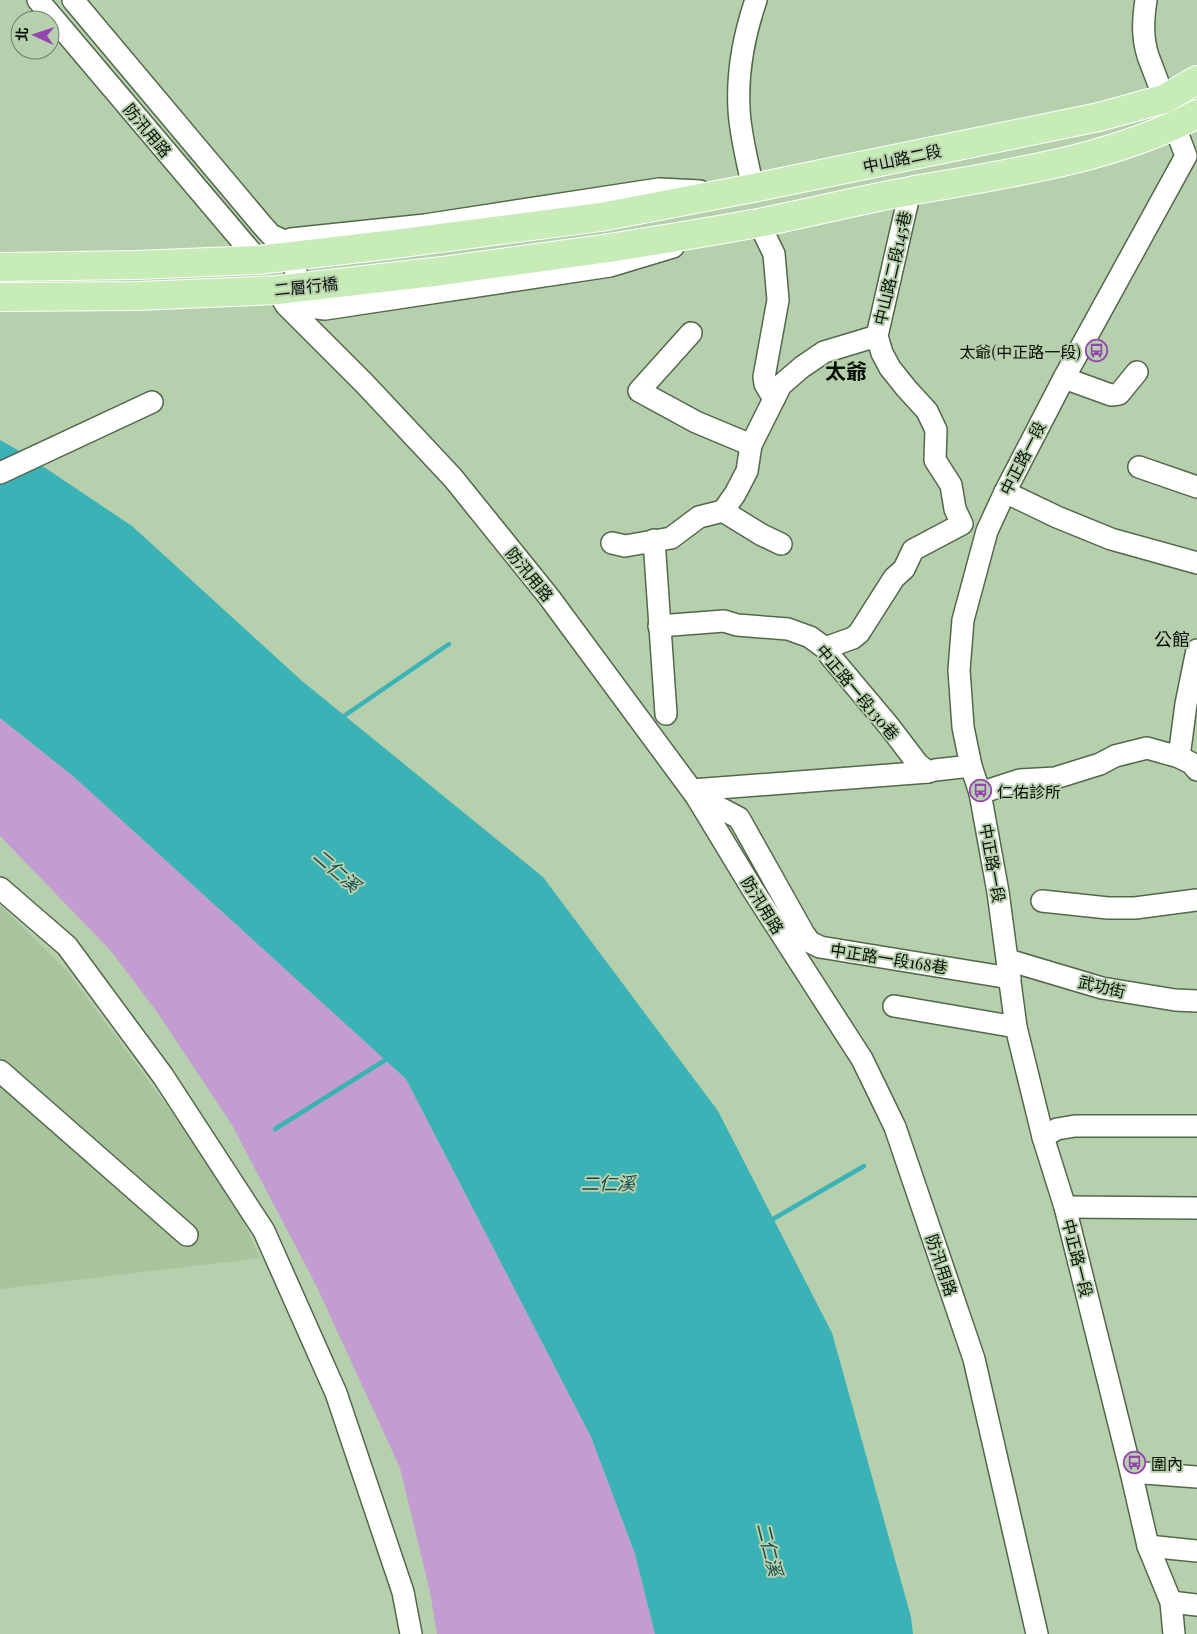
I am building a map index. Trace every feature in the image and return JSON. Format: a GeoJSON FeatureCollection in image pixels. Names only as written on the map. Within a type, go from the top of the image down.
{"type":"FeatureCollection","features":[{"type":"Feature","properties":{"kind":"main road","name":"中山路二段"},"geometry":{"type":"LineString","coordinates":[[601,217],[1099,117],[1164,99],[1197,80]]}},
{"type":"Feature","properties":{"kind":"main road","name":"中山路二段"},"geometry":{"type":"LineString","coordinates":[[609,248],[750,224],[910,191],[980,180],[1107,151],[1186,120]]}},
{"type":"Feature","properties":{"kind":"main road","name":"二層行橋"},"geometry":{"type":"LineString","coordinates":[[0,267],[138,266],[258,260],[601,217]]}},
{"type":"Feature","properties":{"kind":"main road","name":"二層行橋"},"geometry":{"type":"LineString","coordinates":[[0,297],[139,296],[276,290],[442,271],[609,248]]}},
{"type":"Feature","properties":{"kind":"street","name":"防汛用路"},"geometry":{"type":"LineString","coordinates":[[38,0],[258,260]]}},
{"type":"Feature","properties":{"kind":"street"},"geometry":{"type":"LineString","coordinates":[[73,0],[262,225],[271,235],[284,241],[425,225],[659,189],[743,190],[739,76],[743,45],[756,0]]}},
{"type":"Feature","properties":{"kind":"street","name":"中正路一段"},"geometry":{"type":"LineString","coordinates":[[1146,0],[1143,24],[1144,42],[1164,99],[1186,120],[1191,162],[1064,378],[1004,492],[986,531],[963,620],[959,670],[963,727],[971,766],[980,793],[998,892],[1016,1027],[1043,1137],[1065,1207],[1148,1546],[1171,1602],[1174,1634]]}},
{"type":"Feature","properties":{"kind":"street","name":"中山路二段145巷"},"geometry":{"type":"LineString","coordinates":[[723,511],[735,494],[747,471],[751,445],[781,385],[824,352],[877,336],[910,191]]}},
{"type":"Feature","properties":{"kind":"street"},"geometry":{"type":"LineString","coordinates":[[284,241],[309,307],[325,309],[610,266],[750,224],[774,254],[777,305],[764,377],[765,384],[774,399]]}},
{"type":"Feature","properties":{"kind":"street","name":"防汛用路"},"geometry":{"type":"LineString","coordinates":[[276,290],[286,306],[347,366],[453,478],[549,597],[694,793],[753,890],[862,1059],[895,1127],[974,1359],[1037,1634]]}},
{"type":"Feature","properties":{"kind":"street"},"geometry":{"type":"LineString","coordinates":[[691,333],[639,391],[696,422],[751,445]]}},
{"type":"Feature","properties":{"kind":"street"},"geometry":{"type":"LineString","coordinates":[[877,336],[882,353],[890,368],[928,411],[936,430],[935,460],[951,485],[955,509],[962,524]]}},
{"type":"Feature","properties":{"kind":"street"},"geometry":{"type":"LineString","coordinates":[[1064,378],[1111,395],[1119,394],[1137,372]]}},
{"type":"Feature","properties":{"kind":"street"},"geometry":{"type":"LineString","coordinates":[[0,473],[152,402]]}},
{"type":"Feature","properties":{"kind":"street"},"geometry":{"type":"LineString","coordinates":[[1138,466],[1197,487]]}},
{"type":"Feature","properties":{"kind":"street"},"geometry":{"type":"LineString","coordinates":[[1004,492],[1056,517],[1111,539],[1197,563]]}},
{"type":"Feature","properties":{"kind":"street"},"geometry":{"type":"LineString","coordinates":[[612,543],[625,546],[671,538],[699,517],[723,511],[762,536],[781,544]]}},
{"type":"Feature","properties":{"kind":"street"},"geometry":{"type":"LineString","coordinates":[[825,648],[853,638],[860,633],[886,589],[904,569],[913,550],[962,524],[986,531]]}},
{"type":"Feature","properties":{"kind":"street"},"geometry":{"type":"LineString","coordinates":[[654,540],[666,714]]}},
{"type":"Feature","properties":{"kind":"street","name":"中正路一段130巷"},"geometry":{"type":"LineString","coordinates":[[659,626],[724,621],[737,625],[788,629],[810,637],[825,648],[918,764],[928,772]]}},
{"type":"Feature","properties":{"kind":"street"},"geometry":{"type":"LineString","coordinates":[[1179,757],[1186,704],[1197,650]]}},
{"type":"Feature","properties":{"kind":"street"},"geometry":{"type":"LineString","coordinates":[[980,793],[1020,780],[1055,778],[1100,764],[1115,756],[1147,748],[1179,757],[1191,763],[1197,770]]}},
{"type":"Feature","properties":{"kind":"street"},"geometry":{"type":"LineString","coordinates":[[694,793],[928,772],[971,766]]}},
{"type":"Feature","properties":{"kind":"street","name":"中正路一段168巷"},"geometry":{"type":"LineString","coordinates":[[694,793],[739,818],[810,942],[820,947],[1009,969]]}},
{"type":"Feature","properties":{"kind":"street"},"geometry":{"type":"LineString","coordinates":[[0,888],[67,946],[163,1076],[264,1231],[336,1393],[403,1592],[411,1634]]}},
{"type":"Feature","properties":{"kind":"street"},"geometry":{"type":"LineString","coordinates":[[1042,901],[1108,908],[1135,908],[1197,900]]}},
{"type":"Feature","properties":{"kind":"street","name":"武功街"},"geometry":{"type":"LineString","coordinates":[[1009,969],[1102,988],[1175,1000],[1197,1001]]}},
{"type":"Feature","properties":{"kind":"street"},"geometry":{"type":"LineString","coordinates":[[894,1006],[1016,1027]]}},
{"type":"Feature","properties":{"kind":"street"},"geometry":{"type":"LineString","coordinates":[[0,1071],[187,1235]]}},
{"type":"Feature","properties":{"kind":"street"},"geometry":{"type":"LineString","coordinates":[[1043,1137],[1057,1129],[1075,1126],[1197,1126]]}},
{"type":"Feature","properties":{"kind":"street"},"geometry":{"type":"LineString","coordinates":[[1065,1207],[1197,1208]]}},
{"type":"Feature","properties":{"kind":"street"},"geometry":{"type":"LineString","coordinates":[[1131,1472],[1197,1478]]}},
{"type":"Feature","properties":{"kind":"street"},"geometry":{"type":"LineString","coordinates":[[1148,1546],[1197,1551]]}},
{"type":"Feature","properties":{"kind":"street"},"geometry":{"type":"LineString","coordinates":[[1171,1602],[1197,1605]]}},
{"type":"Feature","properties":{"kind":"shaded area"},"geometry":{"type":"Polygon","coordinates":[[[0,718],[73,776],[406,1079],[591,1437],[635,1554],[655,1634],[437,1634],[430,1592],[400,1468],[316,1285],[232,1125],[157,1012],[111,951],[0,836],[0,718]]]}},
{"type":"Feature","properties":{"kind":"shaded area"},"geometry":{"type":"Polygon","coordinates":[[[0,905],[67,971],[230,1191],[260,1258],[0,1289],[0,905]]]}},
{"type":"Feature","properties":{"kind":"water","name":"二仁溪"},"geometry":{"type":"Polygon","coordinates":[[[0,440],[23,453],[132,526],[302,681],[543,877],[718,1111],[832,1333],[911,1617],[913,1634],[655,1634],[635,1554],[591,1437],[406,1079],[73,776],[0,718],[0,440]]]}},
{"type":"Feature","properties":{"kind":"waterway"},"geometry":{"type":"LineString","coordinates":[[341,718],[449,644]]}},
{"type":"Feature","properties":{"kind":"waterway"},"geometry":{"type":"LineString","coordinates":[[275,1129],[390,1057]]}},
{"type":"Feature","properties":{"kind":"waterway"},"geometry":{"type":"LineString","coordinates":[[768,1222],[864,1166]]}},
{"type":"Feature","properties":{"kind":"place","name":"太爺(中正路一段)"},"geometry":{"type":"Point","coordinates":[1097,351]}},
{"type":"Feature","properties":{"kind":"place","name":"仁佑診所"},"geometry":{"type":"Point","coordinates":[981,791]}},
{"type":"Feature","properties":{"kind":"place","name":"圍內"},"geometry":{"type":"Point","coordinates":[1135,1463]}},
{"type":"Feature","properties":{"kind":"district","name":"太爺"},"geometry":{"type":"Point","coordinates":[846,370]}},
{"type":"Feature","properties":{"kind":"district","name":"公館"},"geometry":{"type":"Point","coordinates":[1172,639]}}]}
